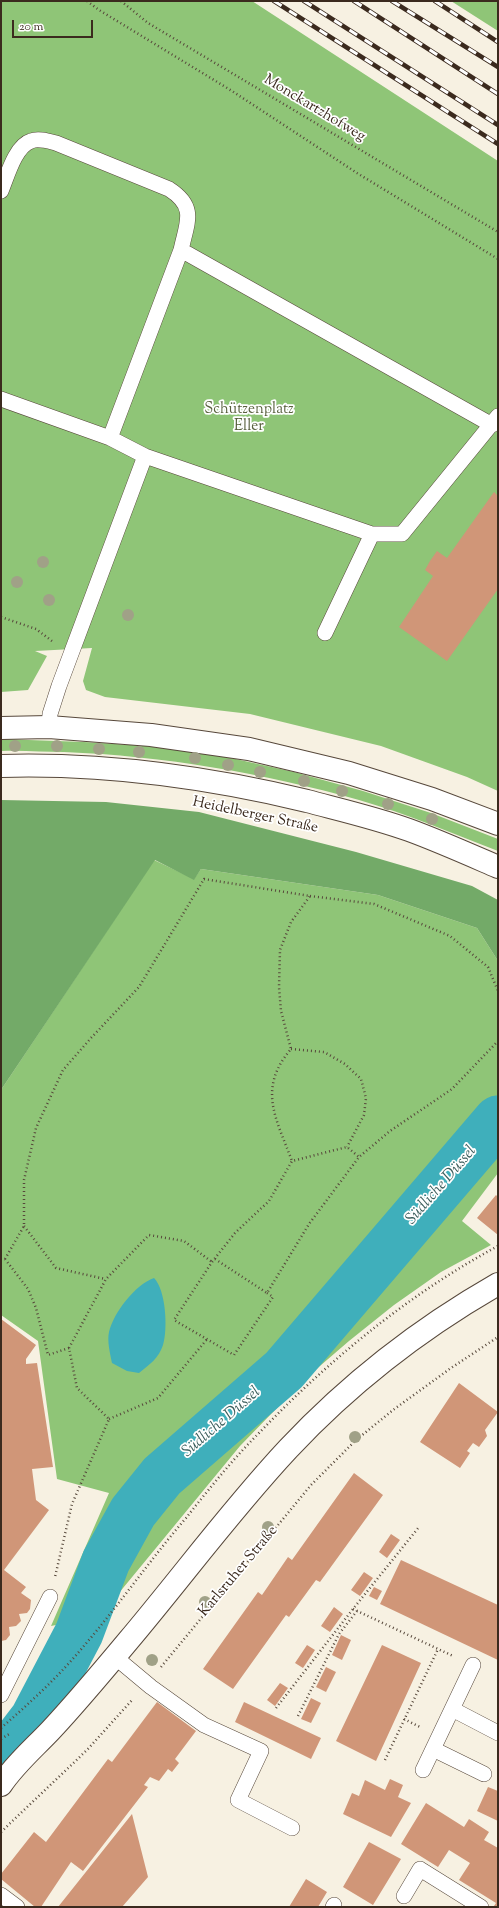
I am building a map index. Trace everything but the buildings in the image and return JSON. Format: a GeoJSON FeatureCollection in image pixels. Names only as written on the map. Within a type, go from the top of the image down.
{"type":"FeatureCollection","features":[{"type":"Feature","properties":{"kind":"main road"},"geometry":{"type":"LineString","coordinates":[[1,728],[49,727],[151,735],[250,749],[349,773],[432,799],[498,824]]}},
{"type":"Feature","properties":{"kind":"main road","name":"Heidelberger Straße"},"geometry":{"type":"LineString","coordinates":[[1,766],[93,768],[198,778],[260,790],[346,811],[408,830],[498,867]]}},
{"type":"Feature","properties":{"kind":"main road"},"geometry":{"type":"LineString","coordinates":[[5,1776],[87,1690],[228,1517],[290,1447],[358,1383],[402,1347],[463,1304],[498,1284]]}},
{"type":"Feature","properties":{"kind":"lane"},"geometry":{"type":"LineString","coordinates":[[1,191],[16,155],[24,145],[31,141],[44,140],[56,143],[170,189],[180,196],[186,204],[188,214],[182,250],[110,438]]}},
{"type":"Feature","properties":{"kind":"lane"},"geometry":{"type":"LineString","coordinates":[[1,399],[110,438],[144,456],[372,534],[402,534],[495,421],[182,250]]}},
{"type":"Feature","properties":{"kind":"lane"},"geometry":{"type":"LineString","coordinates":[[49,727],[50,714],[59,686],[144,456]]}},
{"type":"Feature","properties":{"kind":"lane"},"geometry":{"type":"LineString","coordinates":[[325,633],[372,534]]}},
{"type":"Feature","properties":{"kind":"lane"},"geometry":{"type":"LineString","coordinates":[[1,1695],[50,1597]]}},
{"type":"Feature","properties":{"kind":"lane"},"geometry":{"type":"LineString","coordinates":[[115,1657],[147,1684],[204,1725],[261,1752],[238,1800],[292,1828]]}},
{"type":"Feature","properties":{"kind":"lane"},"geometry":{"type":"LineString","coordinates":[[423,1770],[473,1665]]}},
{"type":"Feature","properties":{"kind":"lane"},"geometry":{"type":"LineString","coordinates":[[452,1709],[498,1733]]}},
{"type":"Feature","properties":{"kind":"lane"},"geometry":{"type":"LineString","coordinates":[[433,1749],[484,1774]]}},
{"type":"Feature","properties":{"kind":"lane"},"geometry":{"type":"LineString","coordinates":[[404,1896],[420,1869],[481,1907]]}},
{"type":"Feature","properties":{"kind":"lane"},"geometry":{"type":"LineString","coordinates":[[1,1895],[17,1907]]}},
{"type":"Feature","properties":{"kind":"path"},"geometry":{"type":"LineString","coordinates":[[86,1],[232,90],[357,173],[498,259]]}},
{"type":"Feature","properties":{"kind":"path","name":"Monckartzhofweg"},"geometry":{"type":"LineString","coordinates":[[121,1],[148,23],[498,232]]}},
{"type":"Feature","properties":{"kind":"path"},"geometry":{"type":"LineString","coordinates":[[1,617],[36,629],[52,641]]}},
{"type":"Feature","properties":{"kind":"path"},"geometry":{"type":"LineString","coordinates":[[69,1348],[48,1355],[36,1308],[28,1289],[3,1259],[24,1226],[24,1180],[36,1128],[63,1070],[139,987],[204,879],[310,896],[374,904],[450,936],[488,967],[498,991]]}},
{"type":"Feature","properties":{"kind":"path"},"geometry":{"type":"LineString","coordinates":[[291,1049],[281,1011],[279,987],[280,950],[291,922],[310,896]]}},
{"type":"Feature","properties":{"kind":"path"},"geometry":{"type":"LineString","coordinates":[[267,1293],[309,1224],[359,1157],[390,1131],[452,1089],[498,1041]]}},
{"type":"Feature","properties":{"kind":"path"},"geometry":{"type":"LineString","coordinates":[[215,1259],[273,1297],[234,1355],[208,1338],[174,1320],[212,1262],[235,1233],[269,1201],[292,1161],[347,1147],[364,1115],[366,1098],[361,1079],[345,1064],[324,1052],[291,1049]]}},
{"type":"Feature","properties":{"kind":"path"},"geometry":{"type":"LineString","coordinates":[[291,1049],[280,1062],[275,1073],[272,1086],[272,1102],[276,1119],[292,1161]]}},
{"type":"Feature","properties":{"kind":"path"},"geometry":{"type":"LineString","coordinates":[[347,1147],[359,1157]]}},
{"type":"Feature","properties":{"kind":"path"},"geometry":{"type":"LineString","coordinates":[[24,1226],[56,1268],[106,1279]]}},
{"type":"Feature","properties":{"kind":"path"},"geometry":{"type":"LineString","coordinates":[[109,1419],[77,1388],[69,1348],[106,1279],[149,1235],[184,1241],[212,1262]]}},
{"type":"Feature","properties":{"kind":"path","name":"Karlsruher Straße"},"geometry":{"type":"LineString","coordinates":[[1,1832],[87,1750],[147,1684],[311,1485],[355,1441],[433,1380],[498,1337]]}},
{"type":"Feature","properties":{"kind":"path"},"geometry":{"type":"LineString","coordinates":[[50,1597],[72,1504],[109,1419],[158,1398],[208,1338]]}},
{"type":"Feature","properties":{"kind":"path"},"geometry":{"type":"LineString","coordinates":[[276,1708],[419,1527]]}},
{"type":"Feature","properties":{"kind":"path"},"geometry":{"type":"LineString","coordinates":[[1,1728],[36,1697],[82,1648],[127,1593]]}},
{"type":"Feature","properties":{"kind":"path"},"geometry":{"type":"LineString","coordinates":[[353,1609],[473,1665]]}},
{"type":"Feature","properties":{"kind":"path"},"geometry":{"type":"LineString","coordinates":[[298,1716],[339,1634],[356,1611]]}},
{"type":"Feature","properties":{"kind":"path"},"geometry":{"type":"LineString","coordinates":[[385,1760],[438,1649]]}},
{"type":"Feature","properties":{"kind":"path"},"geometry":{"type":"LineString","coordinates":[[1,1739],[13,1732]]}},
{"type":"Feature","properties":{"kind":"green space","name":"Schützenplatz Eller"},"geometry":{"type":"Polygon","coordinates":[[[1,1],[252,1],[498,161],[498,791],[467,777],[381,746],[250,714],[105,697],[86,690],[83,681],[92,648],[35,651],[47,656],[28,690],[1,692],[1,1]]]}},
{"type":"Feature","properties":{"kind":"green space"},"geometry":{"type":"Polygon","coordinates":[[[451,1],[498,1],[498,31],[451,1]]]}},
{"type":"Feature","properties":{"kind":"green space"},"geometry":{"type":"Polygon","coordinates":[[[1,739],[146,746],[222,756],[294,772],[363,791],[431,813],[498,839],[498,851],[377,805],[323,790],[213,767],[139,757],[64,752],[1,751],[1,739]]]}},
{"type":"Feature","properties":{"kind":"green space"},"geometry":{"type":"Polygon","coordinates":[[[1,800],[106,802],[199,812],[356,852],[472,886],[498,900],[498,961],[477,928],[378,895],[201,869],[194,880],[155,860],[1,1090],[1,800]]]}},
{"type":"Feature","properties":{"kind":"green space"},"geometry":{"type":"Polygon","coordinates":[[[154,860],[194,879],[201,869],[378,895],[477,928],[498,961],[498,1173],[462,1221],[491,1245],[441,1272],[394,1305],[306,1378],[240,1446],[100,1616],[51,1626],[109,1493],[57,1479],[38,1341],[1,1315],[1,1090],[154,860]]]}},
{"type":"Feature","properties":{"kind":"water"},"geometry":{"type":"Polygon","coordinates":[[[154,1278],[161,1291],[165,1310],[165,1338],[163,1345],[150,1364],[139,1373],[127,1371],[112,1363],[108,1336],[109,1332],[115,1316],[126,1300],[140,1287],[154,1278]]]}},
{"type":"Feature","properties":{"kind":"waterway","name":"Südliche Düssel"},"geometry":{"type":"LineString","coordinates":[[1,1762],[34,1719],[79,1633],[106,1561],[133,1512],[162,1476],[284,1370],[498,1120]]}},
{"type":"Feature","properties":{"kind":"railway"},"geometry":{"type":"LineString","coordinates":[[274,1],[498,144]]}},
{"type":"Feature","properties":{"kind":"railway"},"geometry":{"type":"LineString","coordinates":[[304,1],[498,125]]}},
{"type":"Feature","properties":{"kind":"railway"},"geometry":{"type":"LineString","coordinates":[[354,1],[498,94]]}},
{"type":"Feature","properties":{"kind":"railway"},"geometry":{"type":"LineString","coordinates":[[392,1],[498,67]]}},
{"type":"Feature","properties":{"kind":"railway"},"geometry":{"type":"LineString","coordinates":[[435,1],[498,42]]}}]}
